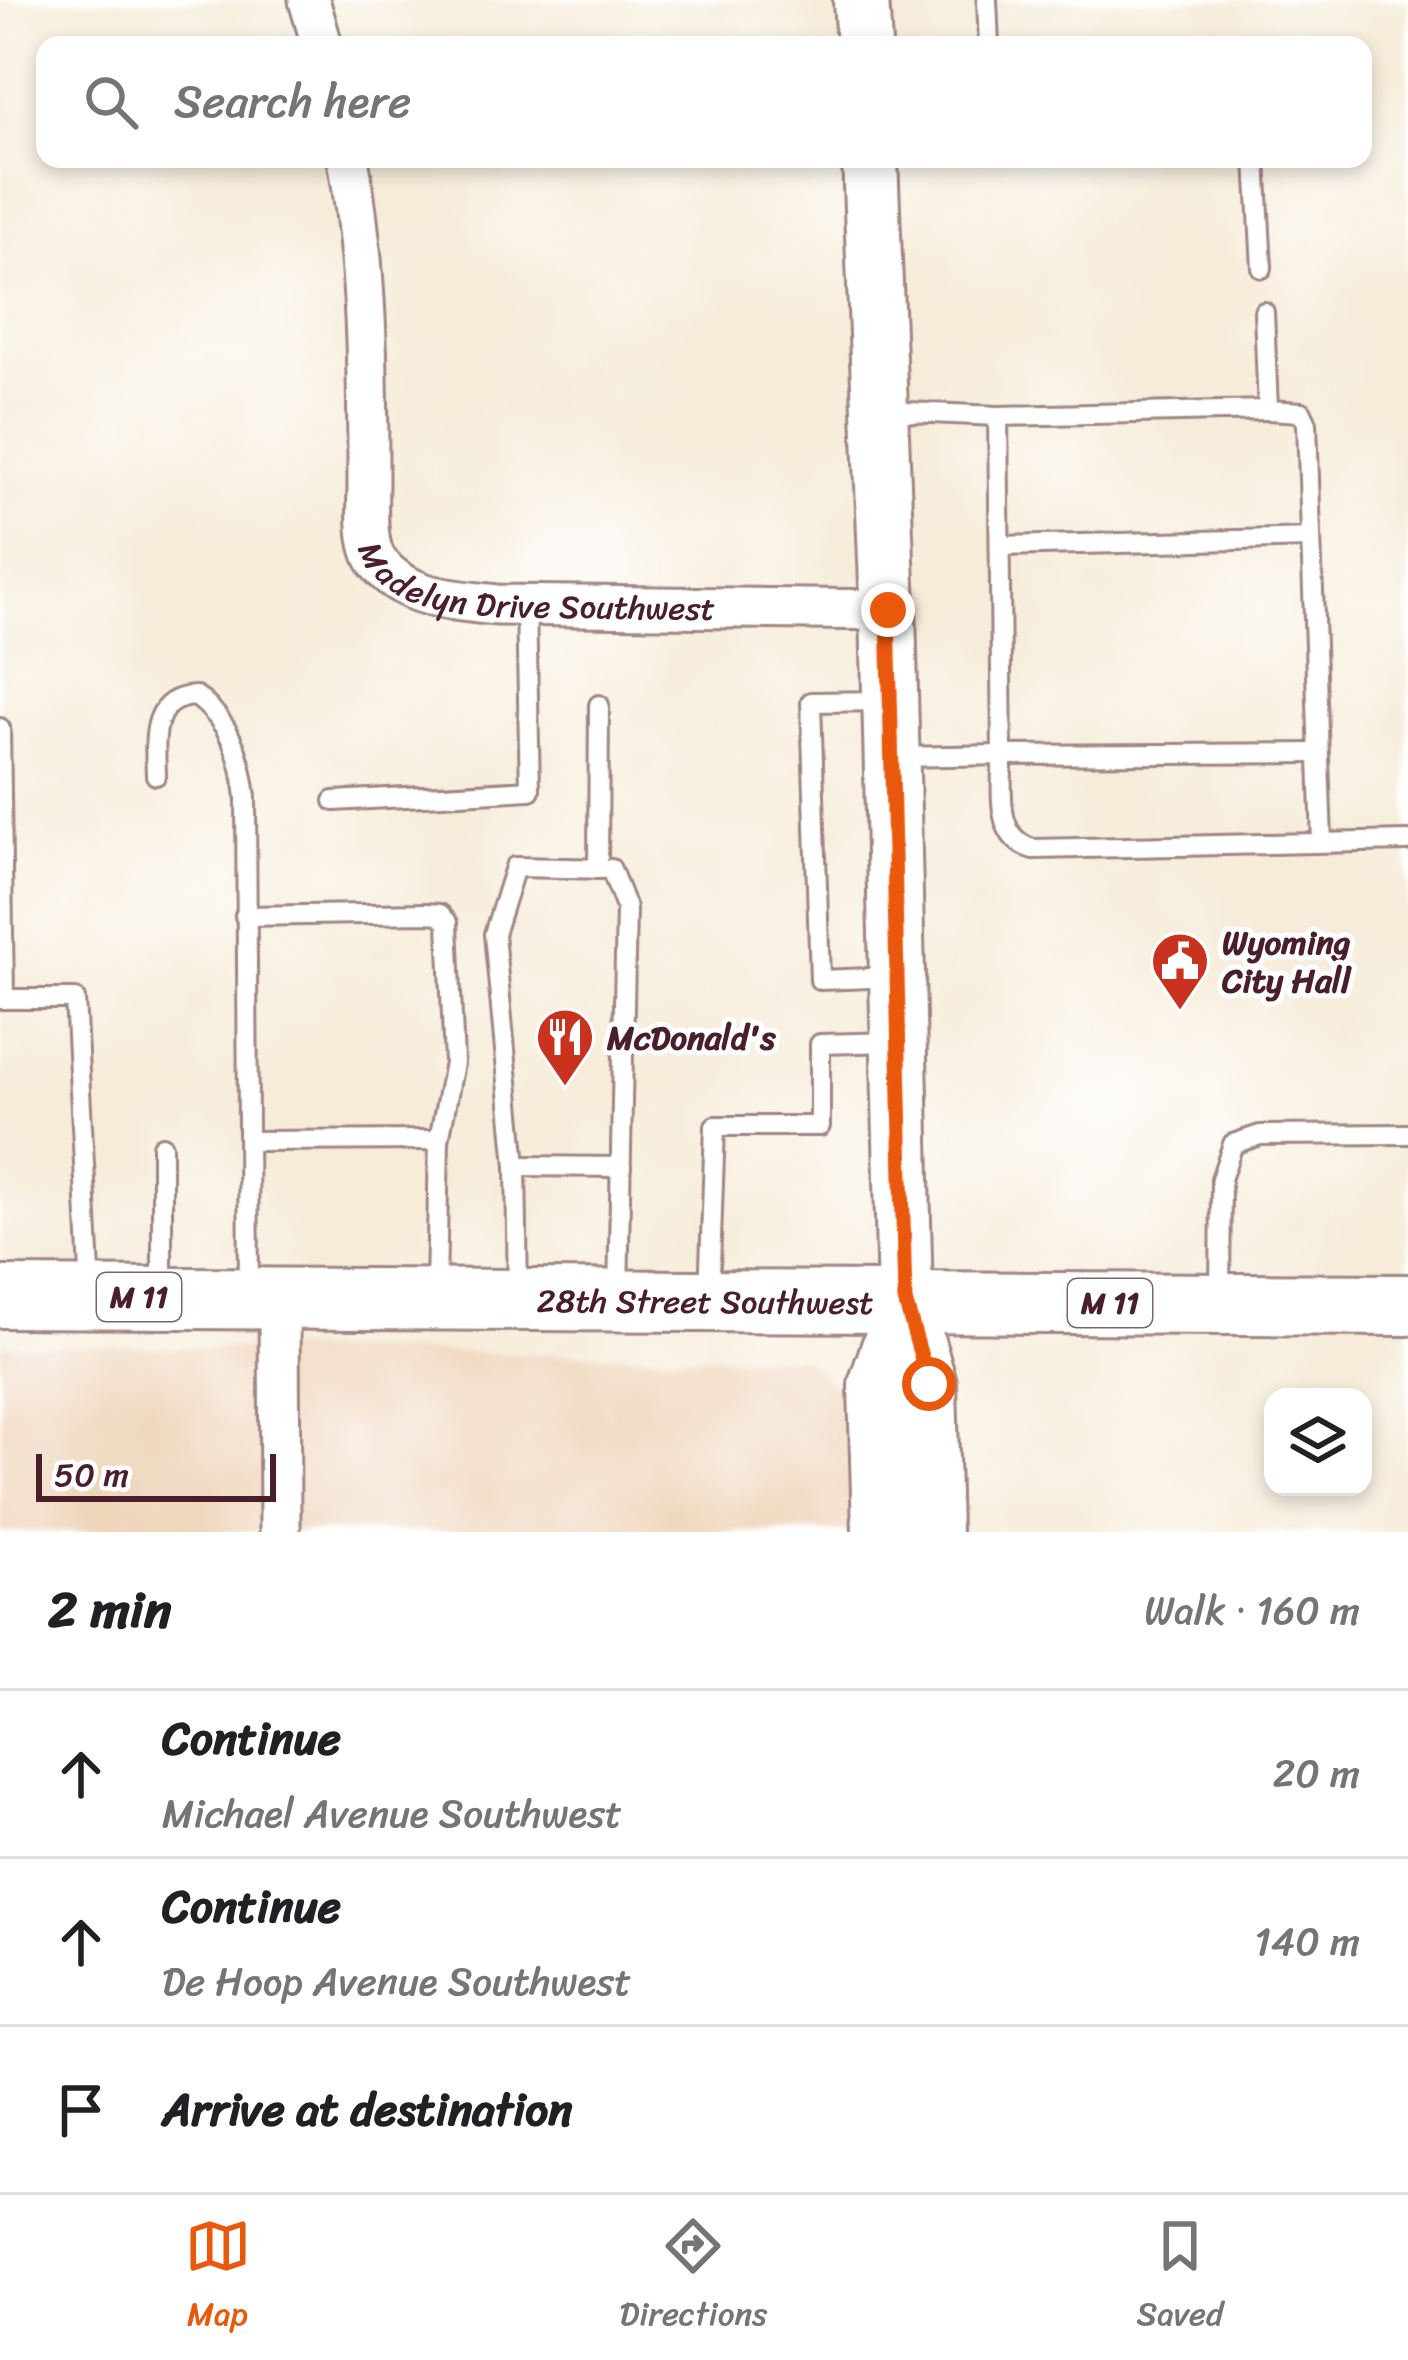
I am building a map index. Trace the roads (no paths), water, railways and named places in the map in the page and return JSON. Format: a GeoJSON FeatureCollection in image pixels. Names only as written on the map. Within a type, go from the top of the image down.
{"type":"FeatureCollection","features":[{"type":"Feature","properties":{"kind":"main road","name":"28th Street Southwest"},"geometry":{"type":"LineString","coordinates":[[0,1297],[1408,1305]]}},
{"type":"Feature","properties":{"kind":"street"},"geometry":{"type":"LineString","coordinates":[[309,0],[319,36]]}},
{"type":"Feature","properties":{"kind":"street"},"geometry":{"type":"LineString","coordinates":[[861,0],[863,36]]}},
{"type":"Feature","properties":{"kind":"street","name":"Madelyn Drive Southwest"},"geometry":{"type":"LineString","coordinates":[[350,168],[359,223],[368,392],[368,512],[374,559],[395,581],[434,598],[526,606],[888,610]]}},
{"type":"Feature","properties":{"kind":"street"},"geometry":{"type":"LineString","coordinates":[[870,168],[888,610],[905,1301],[929,1384],[933,1532]]}},
{"type":"Feature","properties":{"kind":"street"},"geometry":{"type":"LineString","coordinates":[[264,1298],[280,1532]]}},
{"type":"Feature","properties":{"kind":"street"},"geometry":{"type":"LineString","coordinates":[[880,1532],[875,1385],[905,1301]]}},
{"type":"Feature","properties":{"kind":"lane"},"geometry":{"type":"LineString","coordinates":[[987,0],[989,36]]}},
{"type":"Feature","properties":{"kind":"lane"},"geometry":{"type":"LineString","coordinates":[[1256,168],[1262,268]]}},
{"type":"Feature","properties":{"kind":"lane"},"geometry":{"type":"LineString","coordinates":[[1264,312],[1268,410]]}},
{"type":"Feature","properties":{"kind":"lane"},"geometry":{"type":"LineString","coordinates":[[880,411],[998,416],[1302,412],[1307,422],[1322,842]]}},
{"type":"Feature","properties":{"kind":"lane"},"geometry":{"type":"LineString","coordinates":[[998,416],[1005,827],[1021,846],[1408,841]]}},
{"type":"Feature","properties":{"kind":"lane"},"geometry":{"type":"LineString","coordinates":[[1000,546],[1310,538]]}},
{"type":"Feature","properties":{"kind":"lane"},"geometry":{"type":"LineString","coordinates":[[334,801],[530,790],[526,606]]}},
{"type":"Feature","properties":{"kind":"lane"},"geometry":{"type":"LineString","coordinates":[[156,775],[158,718],[179,696],[196,696],[216,711],[242,764],[246,797],[250,1141],[264,1298]]}},
{"type":"Feature","properties":{"kind":"lane"},"geometry":{"type":"LineString","coordinates":[[890,700],[811,701],[820,980],[897,977]]}},
{"type":"Feature","properties":{"kind":"lane"},"geometry":{"type":"LineString","coordinates":[[598,868],[599,705]]}},
{"type":"Feature","properties":{"kind":"lane"},"geometry":{"type":"LineString","coordinates":[[0,728],[2,999],[75,999],[92,1297]]}},
{"type":"Feature","properties":{"kind":"lane"},"geometry":{"type":"LineString","coordinates":[[892,757],[1318,753]]}},
{"type":"Feature","properties":{"kind":"lane"},"geometry":{"type":"LineString","coordinates":[[518,1299],[516,1166],[494,934],[515,867],[611,868],[626,908],[618,1300]]}},
{"type":"Feature","properties":{"kind":"lane"},"geometry":{"type":"LineString","coordinates":[[244,916],[426,913],[440,914],[448,923],[454,1063],[439,1140],[436,1300]]}},
{"type":"Feature","properties":{"kind":"lane"},"geometry":{"type":"LineString","coordinates":[[709,1300],[715,1126],[820,1126],[820,1044],[898,1042]]}},
{"type":"Feature","properties":{"kind":"lane"},"geometry":{"type":"LineString","coordinates":[[1220,1305],[1221,1179],[1233,1144],[1260,1135],[1408,1134]]}},
{"type":"Feature","properties":{"kind":"lane"},"geometry":{"type":"LineString","coordinates":[[250,1141],[439,1140]]}},
{"type":"Feature","properties":{"kind":"lane"},"geometry":{"type":"LineString","coordinates":[[162,1146],[162,1298]]}},
{"type":"Feature","properties":{"kind":"lane"},"geometry":{"type":"LineString","coordinates":[[516,1166],[621,1168]]}},
{"type":"Feature","properties":{"kind":"place","name":"Wyoming City Hall"},"geometry":{"type":"Point","coordinates":[1180,1012]}},
{"type":"Feature","properties":{"kind":"place","name":"McDonald's"},"geometry":{"type":"Point","coordinates":[565,1088]}}]}
